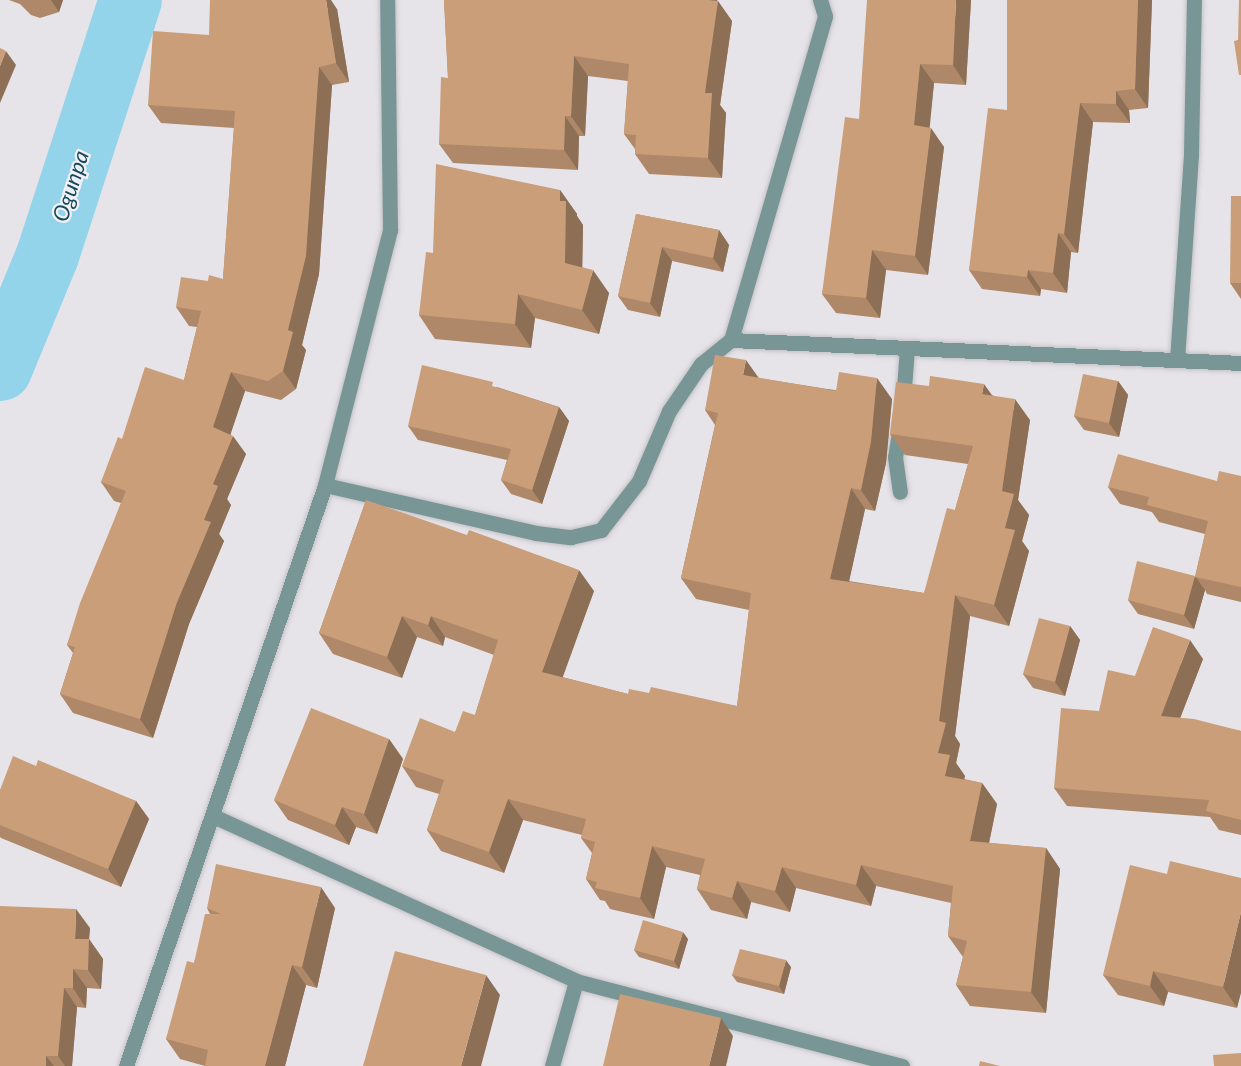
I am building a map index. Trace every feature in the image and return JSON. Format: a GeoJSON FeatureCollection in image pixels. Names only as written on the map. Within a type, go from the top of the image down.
{"type":"FeatureCollection","features":[{"type":"Feature","properties":{"kind":"street"},"geometry":{"type":"LineString","coordinates":[[126,1066],[325,485],[390,230],[387,0]]}},
{"type":"Feature","properties":{"kind":"street"},"geometry":{"type":"LineString","coordinates":[[325,485],[536,533],[571,537],[601,530],[639,481],[669,411],[694,374],[731,340],[825,16],[820,0]]}},
{"type":"Feature","properties":{"kind":"street"},"geometry":{"type":"LineString","coordinates":[[1177,360],[1191,154],[1194,0]]}},
{"type":"Feature","properties":{"kind":"street"},"geometry":{"type":"LineString","coordinates":[[731,340],[1241,363]]}},
{"type":"Feature","properties":{"kind":"street"},"geometry":{"type":"LineString","coordinates":[[900,492],[896,456],[907,348]]}},
{"type":"Feature","properties":{"kind":"street"},"geometry":{"type":"LineString","coordinates":[[213,816],[576,981],[902,1066]]}},
{"type":"Feature","properties":{"kind":"street"},"geometry":{"type":"LineString","coordinates":[[552,1066],[576,981]]}},
{"type":"Feature","properties":{"kind":"building"},"geometry":{"type":"Polygon","coordinates":[[[210,0],[326,0],[336,63],[319,67],[306,256],[288,330],[293,332],[283,371],[268,381],[231,372],[213,427],[233,436],[213,484],[218,486],[204,520],[211,522],[176,605],[140,719],[60,694],[75,647],[67,645],[80,603],[126,491],[101,482],[118,437],[122,439],[145,367],[184,380],[201,311],[176,307],[181,277],[208,281],[209,275],[223,279],[235,111],[148,105],[153,31],[209,35],[210,0]]]}},
{"type":"Feature","properties":{"kind":"building"},"geometry":{"type":"Polygon","coordinates":[[[444,0],[718,1],[705,93],[712,93],[708,158],[635,154],[636,135],[624,134],[629,64],[574,56],[571,116],[565,116],[564,150],[439,144],[441,77],[448,78],[444,0]]]}},
{"type":"Feature","properties":{"kind":"building"},"geometry":{"type":"Polygon","coordinates":[[[867,0],[956,0],[953,65],[920,64],[914,125],[931,128],[915,256],[872,250],[866,298],[822,294],[845,117],[859,119],[867,0]]]}},
{"type":"Feature","properties":{"kind":"building"},"geometry":{"type":"Polygon","coordinates":[[[1007,0],[1138,0],[1135,89],[1116,91],[1116,104],[1080,103],[1064,234],[1058,233],[1053,273],[1028,270],[1027,277],[969,270],[988,108],[1007,110],[1007,0]]]}},
{"type":"Feature","properties":{"kind":"building"},"geometry":{"type":"Polygon","coordinates":[[[1239,0],[1241,0],[1241,75],[1239,75],[1234,41],[1238,40],[1239,0]]]}},
{"type":"Feature","properties":{"kind":"building"},"geometry":{"type":"Polygon","coordinates":[[[0,48],[6,51],[0,66],[0,48]]]}},
{"type":"Feature","properties":{"kind":"building"},"geometry":{"type":"Polygon","coordinates":[[[436,164],[560,190],[560,201],[566,201],[565,263],[593,270],[582,310],[518,294],[515,324],[419,315],[426,252],[433,253],[436,164]]]}},
{"type":"Feature","properties":{"kind":"building"},"geometry":{"type":"Polygon","coordinates":[[[1231,196],[1241,196],[1241,283],[1230,283],[1231,196]]]}},
{"type":"Feature","properties":{"kind":"building"},"geometry":{"type":"Polygon","coordinates":[[[636,214],[719,230],[713,258],[662,247],[650,303],[618,296],[636,214]]]}},
{"type":"Feature","properties":{"kind":"building"},"geometry":{"type":"Polygon","coordinates":[[[715,355],[746,360],[743,375],[836,391],[839,372],[877,378],[871,442],[861,490],[851,488],[830,579],[924,593],[947,508],[955,510],[973,446],[890,434],[896,382],[929,386],[930,376],[984,384],[982,394],[1015,399],[1002,491],[1014,494],[1005,528],[1015,530],[994,605],[955,595],[939,721],[946,723],[938,753],[950,755],[945,776],[982,783],[970,841],[1046,848],[1031,992],[956,985],[967,941],[948,936],[953,886],[861,865],[856,885],[782,867],[775,891],[737,881],[732,898],[697,889],[705,859],[652,846],[640,898],[595,888],[597,882],[586,879],[595,842],[581,838],[586,819],[508,799],[489,852],[427,830],[444,780],[402,766],[420,718],[455,732],[463,711],[475,715],[498,640],[431,616],[428,625],[402,616],[387,657],[319,633],[366,500],[467,535],[469,530],[579,570],[542,672],[628,694],[629,689],[649,693],[651,687],[737,706],[751,593],[681,578],[718,413],[705,410],[715,355]]]}},
{"type":"Feature","properties":{"kind":"building"},"geometry":{"type":"Polygon","coordinates":[[[422,365],[493,382],[492,386],[559,407],[532,490],[501,480],[511,449],[408,426],[422,365]]]}},
{"type":"Feature","properties":{"kind":"building"},"geometry":{"type":"Polygon","coordinates":[[[1083,374],[1118,381],[1109,423],[1074,416],[1083,374]]]}},
{"type":"Feature","properties":{"kind":"building"},"geometry":{"type":"Polygon","coordinates":[[[1118,454],[1217,481],[1219,471],[1241,476],[1241,587],[1195,577],[1208,521],[1147,505],[1149,497],[1108,487],[1118,454]]]}},
{"type":"Feature","properties":{"kind":"building"},"geometry":{"type":"Polygon","coordinates":[[[1137,561],[1195,576],[1184,615],[1128,600],[1137,561]]]}},
{"type":"Feature","properties":{"kind":"building"},"geometry":{"type":"Polygon","coordinates":[[[1039,618],[1070,626],[1055,682],[1023,674],[1039,618]]]}},
{"type":"Feature","properties":{"kind":"building"},"geometry":{"type":"Polygon","coordinates":[[[1153,627],[1190,640],[1161,716],[1194,719],[1241,731],[1241,820],[1206,811],[1209,800],[1054,788],[1061,708],[1099,711],[1108,670],[1135,676],[1153,627]]]}},
{"type":"Feature","properties":{"kind":"building"},"geometry":{"type":"Polygon","coordinates":[[[311,708],[389,739],[364,814],[342,807],[335,825],[274,800],[311,708]]]}},
{"type":"Feature","properties":{"kind":"building"},"geometry":{"type":"Polygon","coordinates":[[[13,756],[36,766],[38,760],[136,801],[108,869],[0,825],[0,790],[13,756]]]}},
{"type":"Feature","properties":{"kind":"building"},"geometry":{"type":"Polygon","coordinates":[[[1170,861],[1241,878],[1241,912],[1223,987],[1153,971],[1150,986],[1103,975],[1130,865],[1167,874],[1170,861]]]}},
{"type":"Feature","properties":{"kind":"building"},"geometry":{"type":"Polygon","coordinates":[[[216,864],[321,887],[302,967],[292,965],[265,1066],[205,1066],[208,1050],[166,1039],[187,961],[194,963],[205,914],[221,914],[207,908],[216,864]]]}},
{"type":"Feature","properties":{"kind":"building"},"geometry":{"type":"Polygon","coordinates":[[[0,906],[76,909],[75,939],[89,939],[88,970],[73,969],[73,988],[64,988],[58,1056],[46,1056],[46,1066],[0,1066],[0,906]]]}},
{"type":"Feature","properties":{"kind":"building"},"geometry":{"type":"Polygon","coordinates":[[[643,920],[683,932],[674,961],[634,950],[643,920]]]}},
{"type":"Feature","properties":{"kind":"building"},"geometry":{"type":"Polygon","coordinates":[[[740,949],[786,960],[779,986],[732,975],[740,949]]]}},
{"type":"Feature","properties":{"kind":"building"},"geometry":{"type":"Polygon","coordinates":[[[395,951],[486,975],[461,1066],[363,1066],[395,951]]]}},
{"type":"Feature","properties":{"kind":"building"},"geometry":{"type":"Polygon","coordinates":[[[620,994],[721,1018],[709,1066],[603,1066],[620,994]]]}},
{"type":"Feature","properties":{"kind":"building"},"geometry":{"type":"Polygon","coordinates":[[[1241,1053],[1241,1066],[1214,1066],[1213,1055],[1241,1053]]]}},
{"type":"Feature","properties":{"kind":"building"},"geometry":{"type":"Polygon","coordinates":[[[980,1061],[1000,1066],[979,1066],[980,1061]]]}},
{"type":"Feature","properties":{"kind":"waterway","name":"Ogunpa"},"geometry":{"type":"LineString","coordinates":[[0,369],[47,255],[130,0]]}}]}
